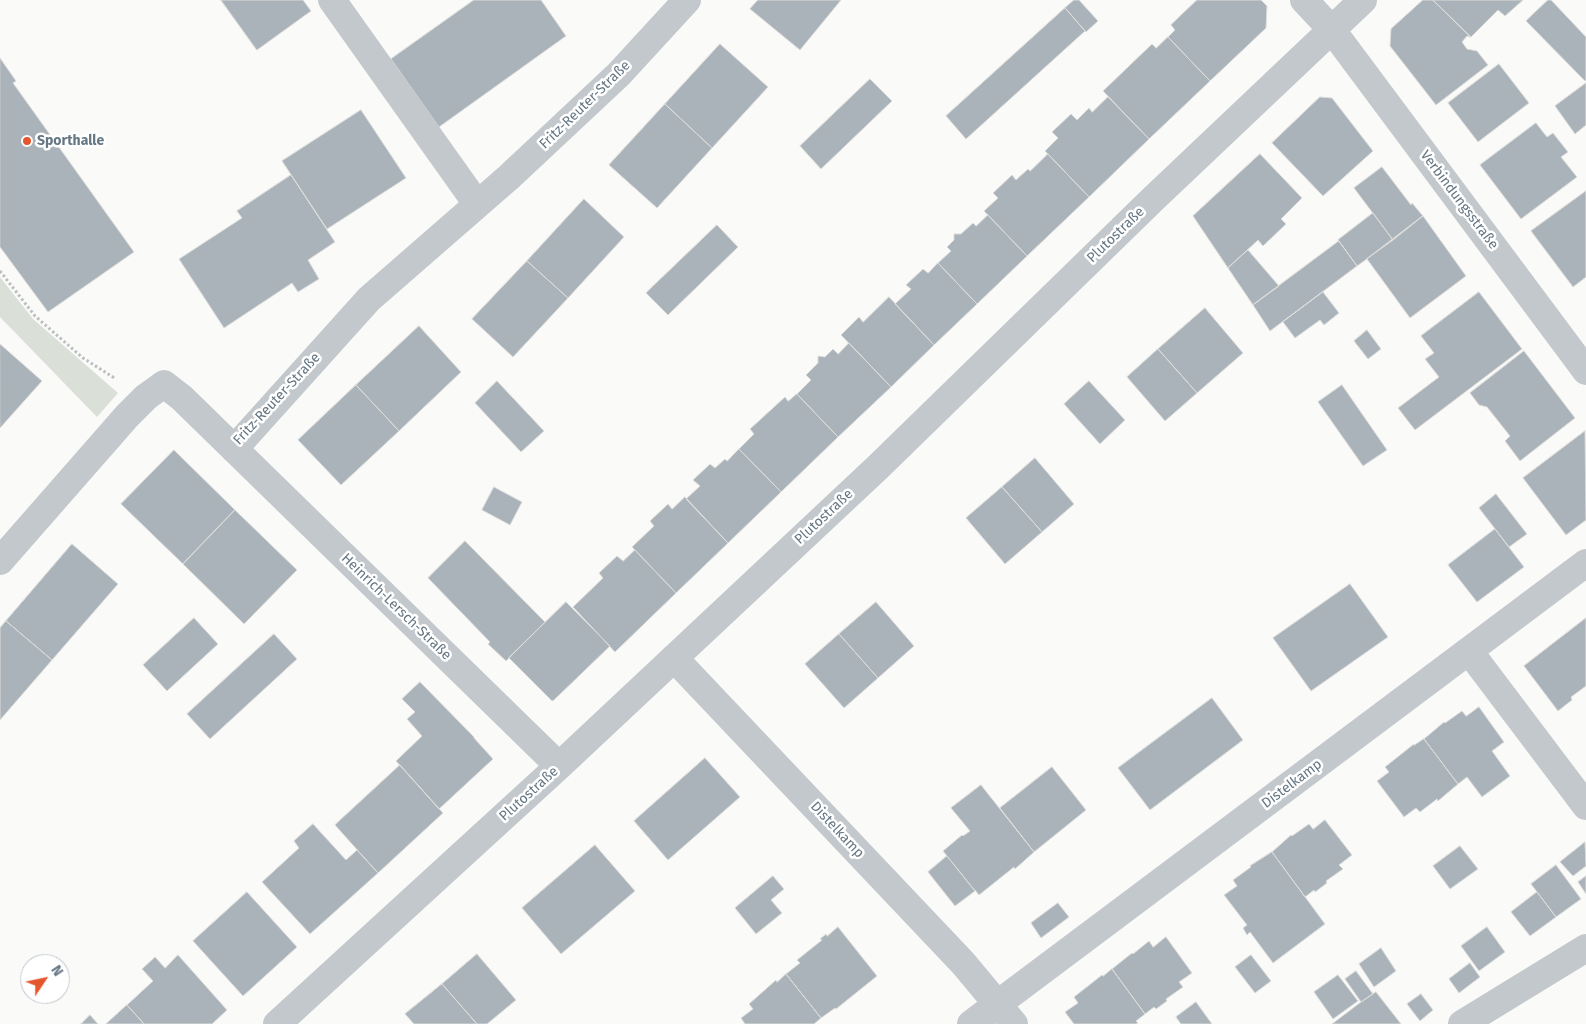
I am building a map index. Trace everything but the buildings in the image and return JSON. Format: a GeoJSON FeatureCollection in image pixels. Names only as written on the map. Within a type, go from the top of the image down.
{"type":"FeatureCollection","features":[{"type":"Feature","properties":{"kind":"street"},"geometry":{"type":"LineString","coordinates":[[332,0],[477,204]]}},
{"type":"Feature","properties":{"kind":"street","name":"Fritz-Reuter-Straße"},"geometry":{"type":"LineString","coordinates":[[0,561],[127,416],[146,396],[164,384],[182,398],[234,449],[369,298],[477,204],[619,74],[687,0]]}},
{"type":"Feature","properties":{"kind":"street","name":"Verbindungsstraße"},"geometry":{"type":"LineString","coordinates":[[1304,0],[1332,30],[1586,371]]}},
{"type":"Feature","properties":{"kind":"street","name":"Plutostraße"},"geometry":{"type":"LineString","coordinates":[[277,1024],[559,766],[878,466],[1160,192],[1363,0]]}},
{"type":"Feature","properties":{"kind":"street","name":"Heinrich-Lersch-Straße"},"geometry":{"type":"LineString","coordinates":[[234,449],[559,766]]}},
{"type":"Feature","properties":{"kind":"street","name":"Distelkamp"},"geometry":{"type":"LineString","coordinates":[[971,1024],[1006,1014],[1469,651],[1586,563]]}},
{"type":"Feature","properties":{"kind":"street"},"geometry":{"type":"LineString","coordinates":[[1469,651],[1586,806]]}},
{"type":"Feature","properties":{"kind":"street","name":"Distelkamp"},"geometry":{"type":"LineString","coordinates":[[674,658],[949,949],[1006,1014]]}},
{"type":"Feature","properties":{"kind":"street"},"geometry":{"type":"LineString","coordinates":[[1462,1024],[1586,948]]}},
{"type":"Feature","properties":{"kind":"path"},"geometry":{"type":"LineString","coordinates":[[0,271],[35,316],[76,352],[109,375],[146,396]]}},
{"type":"Feature","properties":{"kind":"shaded area"},"geometry":{"type":"Polygon","coordinates":[[[0,277],[33,319],[118,393],[97,417],[0,317],[0,277]]]}},
{"type":"Feature","properties":{"kind":"place","name":"Sporthalle"},"geometry":{"type":"Point","coordinates":[27,141]}}]}
